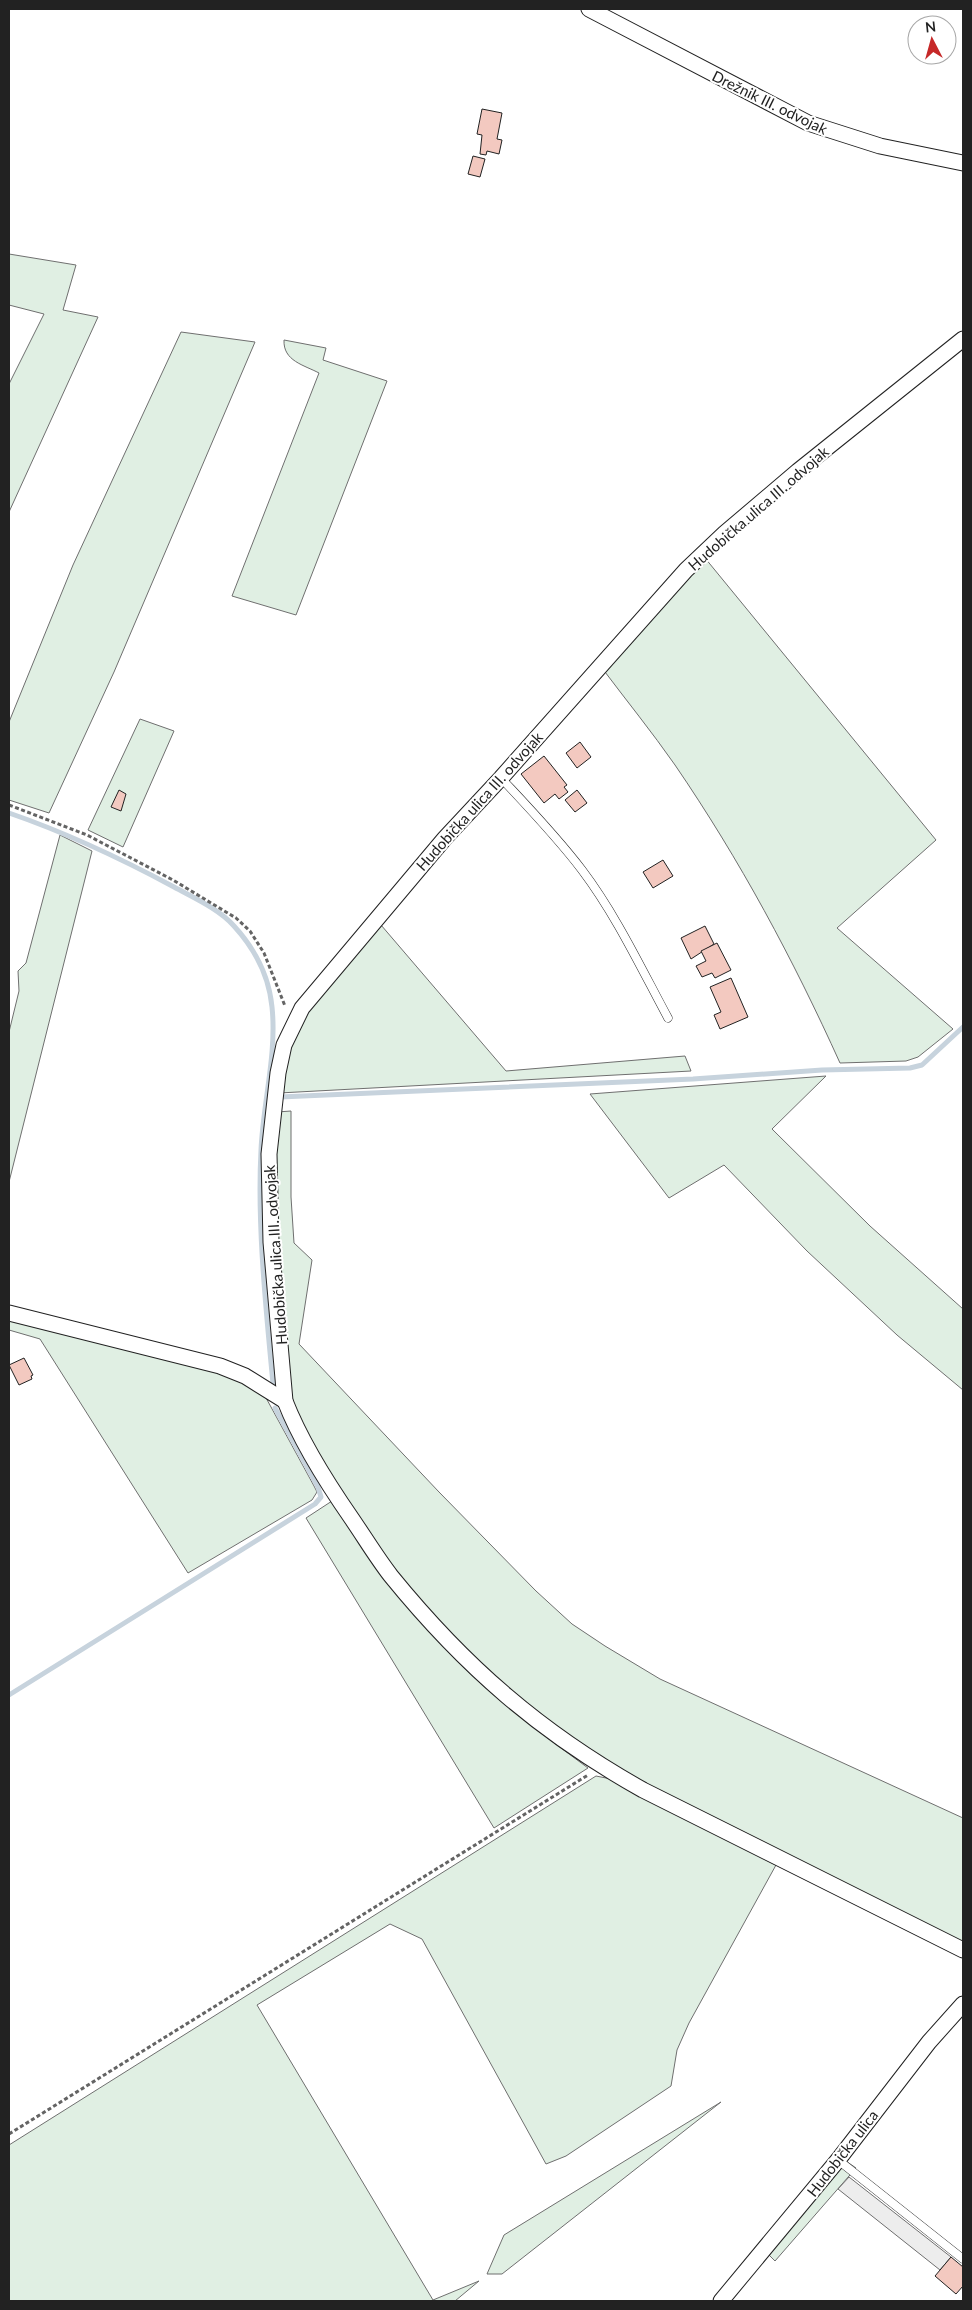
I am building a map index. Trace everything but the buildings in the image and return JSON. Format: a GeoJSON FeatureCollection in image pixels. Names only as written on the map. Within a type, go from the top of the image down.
{"type":"FeatureCollection","features":[{"type":"Feature","properties":{"kind":"street","name":"Drežnik III. odvojak"},"geometry":{"type":"LineString","coordinates":[[589,9],[808,123],[880,146],[963,162]]}},
{"type":"Feature","properties":{"kind":"street","name":"Hudobička ulica III. odvojak"},"geometry":{"type":"LineString","coordinates":[[285,1401],[271,1242],[269,1154],[278,1073],[284,1045],[302,1008],[445,838],[501,778],[686,570],[725,533],[798,471],[963,339]]}},
{"type":"Feature","properties":{"kind":"street"},"geometry":{"type":"LineString","coordinates":[[9,1313],[220,1366],[245,1376],[285,1401],[293,1420],[339,1500],[390,1574],[449,1643],[497,1689],[544,1728],[601,1766],[652,1795],[963,1950]]}},
{"type":"Feature","properties":{"kind":"street","name":"Hudobička ulica"},"geometry":{"type":"LineString","coordinates":[[721,2301],[838,2160],[929,2042],[963,2004]]}},
{"type":"Feature","properties":{"kind":"lane"},"geometry":{"type":"LineString","coordinates":[[501,778],[551,832],[583,871],[635,957],[668,1018]]}},
{"type":"Feature","properties":{"kind":"lane"},"geometry":{"type":"LineString","coordinates":[[838,2160],[963,2259]]}},
{"type":"Feature","properties":{"kind":"path"},"geometry":{"type":"LineString","coordinates":[[9,805],[87,835],[173,880],[236,918],[250,932],[264,953],[274,974],[292,1028]]}},
{"type":"Feature","properties":{"kind":"path"},"geometry":{"type":"LineString","coordinates":[[9,2134],[601,1766]]}},
{"type":"Feature","properties":{"kind":"green space"},"geometry":{"type":"Polygon","coordinates":[[[9,254],[76,265],[63,310],[98,317],[9,512],[9,384],[44,314],[9,305],[9,254]]]}},
{"type":"Feature","properties":{"kind":"green space"},"geometry":{"type":"Polygon","coordinates":[[[181,332],[255,342],[114,672],[49,813],[9,800],[9,722],[73,565],[181,332]]]}},
{"type":"Feature","properties":{"kind":"green space"},"geometry":{"type":"Polygon","coordinates":[[[284,340],[326,348],[323,360],[387,381],[296,615],[232,596],[319,373],[291,358],[287,353],[284,340]]]}},
{"type":"Feature","properties":{"kind":"green space"},"geometry":{"type":"Polygon","coordinates":[[[705,558],[936,840],[837,928],[953,1029],[918,1057],[906,1061],[840,1063],[804,986],[722,837],[675,765],[602,668],[705,558]]]}},
{"type":"Feature","properties":{"kind":"green space"},"geometry":{"type":"Polygon","coordinates":[[[140,719],[174,731],[123,847],[88,830],[140,719]]]}},
{"type":"Feature","properties":{"kind":"green space"},"geometry":{"type":"Polygon","coordinates":[[[60,835],[92,851],[9,1182],[9,1032],[19,991],[18,971],[26,963],[60,835]]]}},
{"type":"Feature","properties":{"kind":"green space"},"geometry":{"type":"Polygon","coordinates":[[[381,925],[506,1071],[685,1056],[691,1071],[279,1093],[288,1053],[308,1009],[381,925]]]}},
{"type":"Feature","properties":{"kind":"green space"},"geometry":{"type":"Polygon","coordinates":[[[826,1076],[772,1129],[870,1226],[963,1309],[963,1390],[897,1335],[807,1251],[724,1165],[669,1198],[590,1094],[826,1076]]]}},
{"type":"Feature","properties":{"kind":"green space"},"geometry":{"type":"Polygon","coordinates":[[[291,1111],[291,1197],[294,1243],[312,1260],[299,1344],[439,1492],[536,1591],[572,1624],[660,1679],[963,1818],[963,1944],[604,1762],[501,1686],[393,1571],[343,1495],[299,1419],[291,1399],[274,1201],[277,1112],[291,1111]]]}},
{"type":"Feature","properties":{"kind":"green space"},"geometry":{"type":"Polygon","coordinates":[[[9,1318],[220,1372],[244,1382],[265,1396],[317,1492],[312,1500],[188,1573],[40,1339],[9,1330],[9,1318]]]}},
{"type":"Feature","properties":{"kind":"green space"},"geometry":{"type":"Polygon","coordinates":[[[332,1501],[400,1594],[461,1665],[532,1726],[588,1768],[494,1828],[306,1518],[332,1501]]]}},
{"type":"Feature","properties":{"kind":"green space"},"geometry":{"type":"Polygon","coordinates":[[[596,1776],[611,1779],[776,1865],[689,2023],[677,2050],[671,2086],[566,2156],[546,2164],[422,1939],[390,1924],[257,2005],[433,2300],[479,2281],[455,2301],[9,2301],[9,2145],[596,1776]]]}},
{"type":"Feature","properties":{"kind":"green space"},"geometry":{"type":"Polygon","coordinates":[[[721,2102],[502,2274],[487,2274],[504,2235],[721,2102]]]}},
{"type":"Feature","properties":{"kind":"green space"},"geometry":{"type":"Polygon","coordinates":[[[846,2161],[856,2168],[775,2261],[768,2254],[846,2161]]]}},
{"type":"Feature","properties":{"kind":"shaded area"},"geometry":{"type":"Polygon","coordinates":[[[849,2177],[951,2257],[940,2270],[838,2189],[849,2177]]]}},
{"type":"Feature","properties":{"kind":"waterway"},"geometry":{"type":"LineString","coordinates":[[9,813],[52,829],[113,856],[206,904],[234,926],[242,935],[260,964],[268,984],[273,1025],[273,1043],[262,1132],[260,1179],[263,1267],[273,1384]]}},
{"type":"Feature","properties":{"kind":"waterway"},"geometry":{"type":"LineString","coordinates":[[280,1097],[693,1079],[822,1070],[910,1068],[922,1065],[963,1027]]}},
{"type":"Feature","properties":{"kind":"waterway"},"geometry":{"type":"LineString","coordinates":[[9,1695],[315,1504],[321,1497],[318,1487],[275,1408]]}}]}
